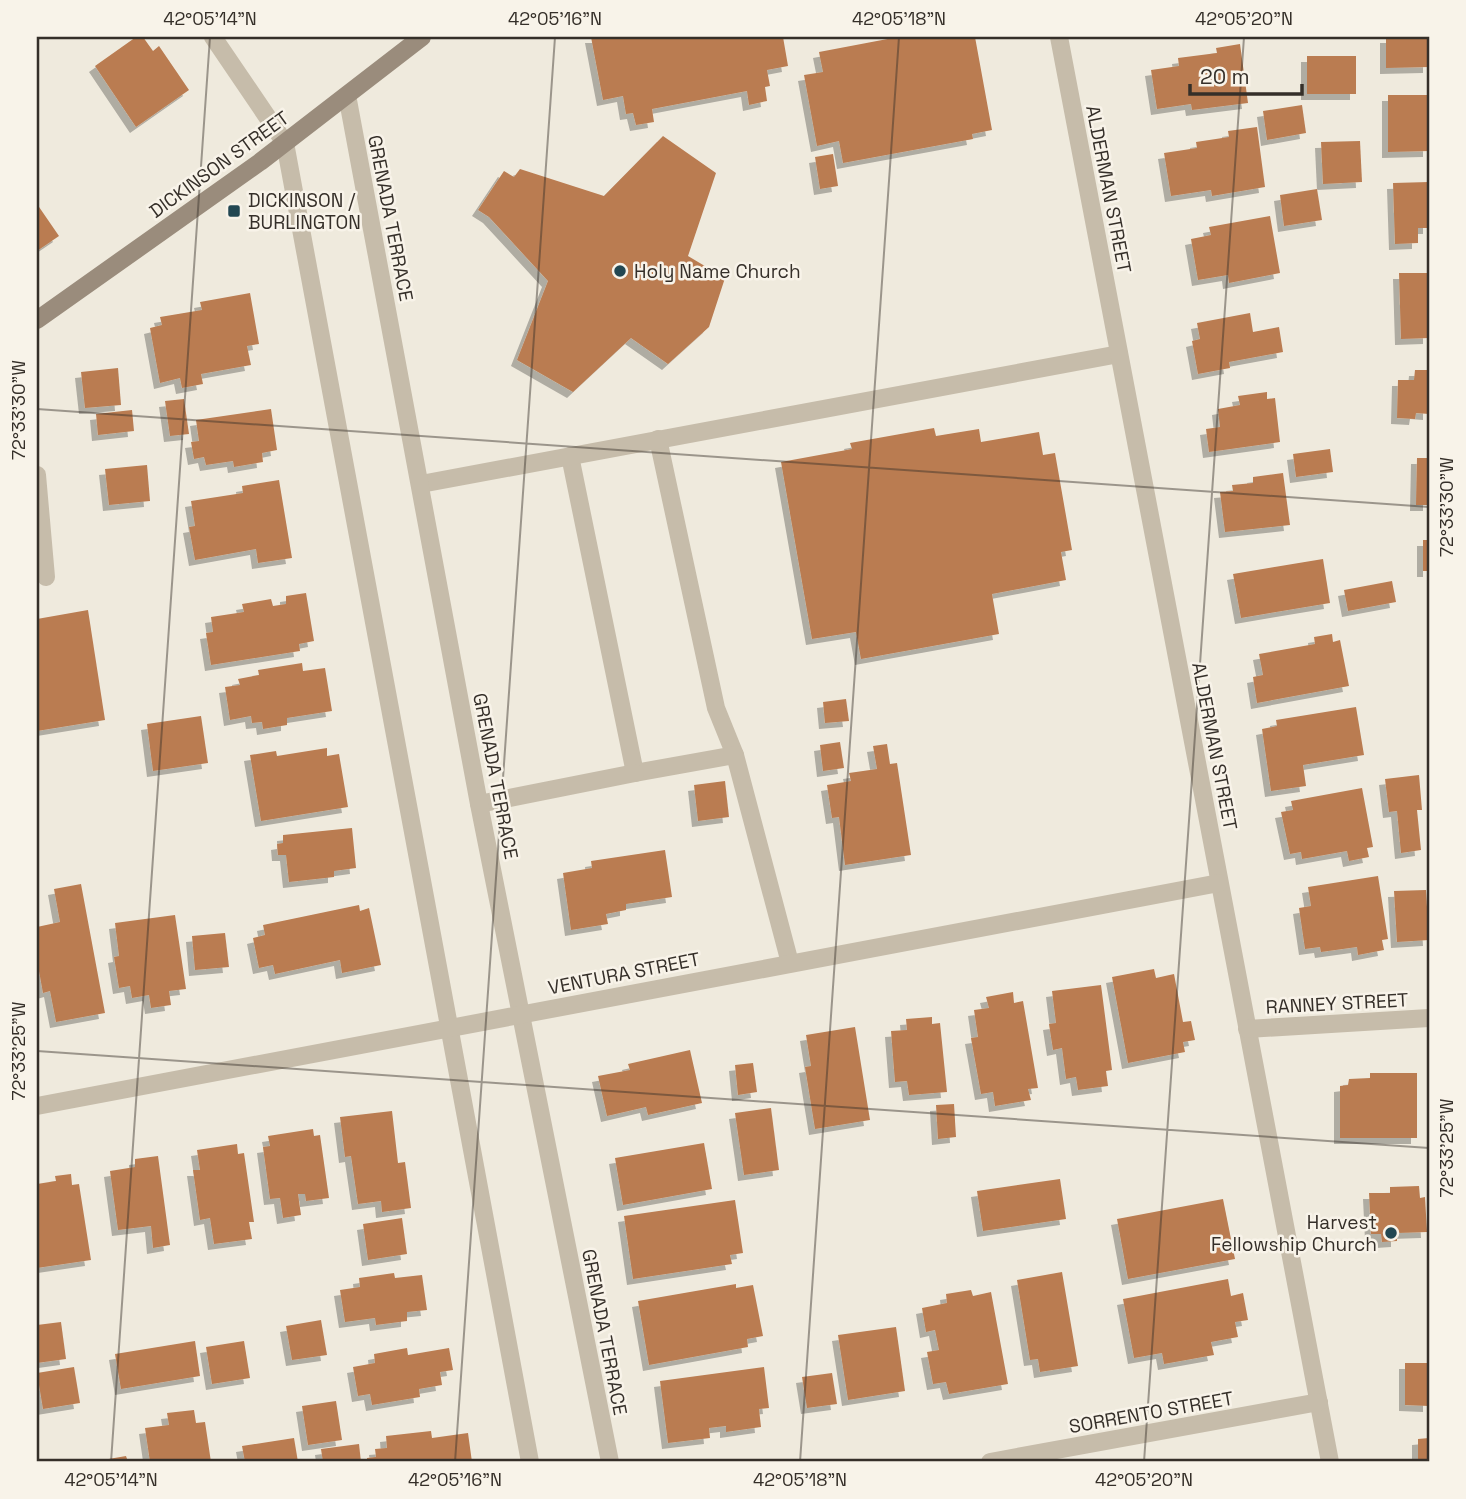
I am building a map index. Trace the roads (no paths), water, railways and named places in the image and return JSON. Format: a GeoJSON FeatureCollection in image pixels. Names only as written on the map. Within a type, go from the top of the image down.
{"type":"FeatureCollection","features":[{"type":"Feature","properties":{"kind":"main road","name":"DICKINSON STREET"},"geometry":{"type":"LineString","coordinates":[[37,320],[285,143],[422,37]]}},
{"type":"Feature","properties":{"kind":"street"},"geometry":{"type":"LineString","coordinates":[[213,37],[285,143],[530,1462]]}},
{"type":"Feature","properties":{"kind":"street","name":"ALDERMAN STREET"},"geometry":{"type":"LineString","coordinates":[[1059,37],[1330,1462]]}},
{"type":"Feature","properties":{"kind":"street","name":"GRENADA TERRACE"},"geometry":{"type":"LineString","coordinates":[[347,96],[479,804],[610,1462]]}},
{"type":"Feature","properties":{"kind":"street"},"geometry":{"type":"LineString","coordinates":[[421,484],[1119,354]]}},
{"type":"Feature","properties":{"kind":"street"},"geometry":{"type":"LineString","coordinates":[[658,439],[716,708],[735,755],[790,963]]}},
{"type":"Feature","properties":{"kind":"street"},"geometry":{"type":"LineString","coordinates":[[570,456],[635,773]]}},
{"type":"Feature","properties":{"kind":"street"},"geometry":{"type":"LineString","coordinates":[[37,475],[46,577]]}},
{"type":"Feature","properties":{"kind":"street"},"geometry":{"type":"LineString","coordinates":[[479,804],[735,755]]}},
{"type":"Feature","properties":{"kind":"street","name":"VENTURA STREET"},"geometry":{"type":"LineString","coordinates":[[37,1106],[1219,883]]}},
{"type":"Feature","properties":{"kind":"street","name":"RANNEY STREET"},"geometry":{"type":"LineString","coordinates":[[1248,1029],[1429,1018]]}},
{"type":"Feature","properties":{"kind":"street","name":"SORRENTO STREET"},"geometry":{"type":"LineString","coordinates":[[990,1462],[1319,1402]]}},
{"type":"Feature","properties":{"kind":"place","name":"DICKINSON / BURLINGTON"},"geometry":{"type":"Point","coordinates":[234,211]}},
{"type":"Feature","properties":{"kind":"place","name":"Holy Name Church"},"geometry":{"type":"Point","coordinates":[620,271]}},
{"type":"Feature","properties":{"kind":"place","name":"Harvest Fellowship Church"},"geometry":{"type":"Point","coordinates":[1391,1233]}}]}
